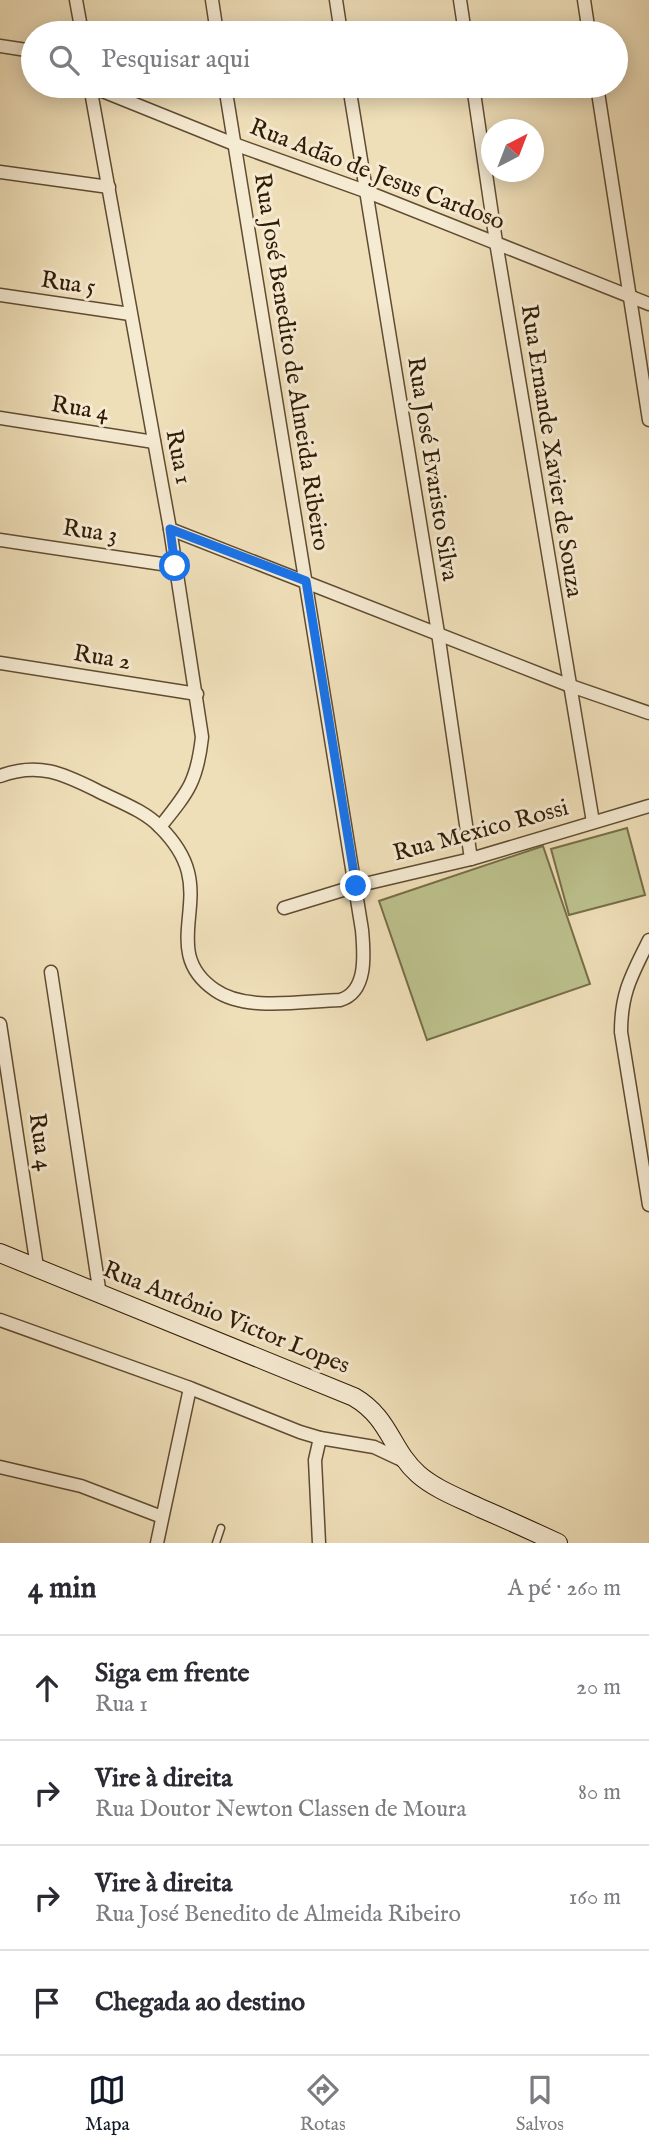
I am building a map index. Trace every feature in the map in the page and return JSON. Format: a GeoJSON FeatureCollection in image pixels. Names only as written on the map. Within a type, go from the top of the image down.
{"type":"FeatureCollection","features":[{"type":"Feature","properties":{"kind":"main road","name":"Rua Antônio Victor Lopes"},"geometry":{"type":"LineString","coordinates":[[0,1253],[354,1397],[376,1413],[397,1443],[406,1462]]}},
{"type":"Feature","properties":{"kind":"main road"},"geometry":{"type":"LineString","coordinates":[[406,1462],[436,1486],[558,1543]]}},
{"type":"Feature","properties":{"kind":"street"},"geometry":{"type":"LineString","coordinates":[[76,0],[80,21]]}},
{"type":"Feature","properties":{"kind":"street"},"geometry":{"type":"LineString","coordinates":[[212,0],[215,21]]}},
{"type":"Feature","properties":{"kind":"street"},"geometry":{"type":"LineString","coordinates":[[336,0],[339,21]]}},
{"type":"Feature","properties":{"kind":"street"},"geometry":{"type":"LineString","coordinates":[[460,0],[463,21]]}},
{"type":"Feature","properties":{"kind":"street"},"geometry":{"type":"LineString","coordinates":[[584,0],[587,21]]}},
{"type":"Feature","properties":{"kind":"street"},"geometry":{"type":"LineString","coordinates":[[0,46],[21,49]]}},
{"type":"Feature","properties":{"kind":"street","name":"Rua 1"},"geometry":{"type":"LineString","coordinates":[[92,98],[170,529],[202,737],[199,767],[187,793],[160,827]]}},
{"type":"Feature","properties":{"kind":"street","name":"Rua Adão de Jesus Cardoso"},"geometry":{"type":"LineString","coordinates":[[120,98],[234,144],[365,191],[649,304]]}},
{"type":"Feature","properties":{"kind":"street","name":"Rua José Benedito de Almeida Ribeiro"},"geometry":{"type":"LineString","coordinates":[[160,827],[181,854],[188,874],[190,901],[186,930],[187,948],[200,977],[213,989],[229,999],[248,1003],[340,1000],[355,992],[360,982],[363,946],[356,886],[227,98]]}},
{"type":"Feature","properties":{"kind":"street","name":"Rua José Evaristo Silva"},"geometry":{"type":"LineString","coordinates":[[351,98],[438,633],[471,859]]}},
{"type":"Feature","properties":{"kind":"street","name":"Rua Ernande Xavier de Souza"},"geometry":{"type":"LineString","coordinates":[[475,98],[568,685],[593,822]]}},
{"type":"Feature","properties":{"kind":"street"},"geometry":{"type":"LineString","coordinates":[[599,98],[649,420]]}},
{"type":"Feature","properties":{"kind":"street"},"geometry":{"type":"LineString","coordinates":[[0,172],[108,187]]}},
{"type":"Feature","properties":{"kind":"street","name":"Rua 5"},"geometry":{"type":"LineString","coordinates":[[0,295],[130,314]]}},
{"type":"Feature","properties":{"kind":"street","name":"Rua 4"},"geometry":{"type":"LineString","coordinates":[[0,418],[153,442]]}},
{"type":"Feature","properties":{"kind":"street"},"geometry":{"type":"LineString","coordinates":[[170,529],[568,685],[649,713]]}},
{"type":"Feature","properties":{"kind":"street","name":"Rua 3"},"geometry":{"type":"LineString","coordinates":[[0,541],[175,566]]}},
{"type":"Feature","properties":{"kind":"street","name":"Rua 2"},"geometry":{"type":"LineString","coordinates":[[0,663],[197,694]]}},
{"type":"Feature","properties":{"kind":"street"},"geometry":{"type":"LineString","coordinates":[[0,776],[29,768],[52,771],[80,782],[142,814],[160,827]]}},
{"type":"Feature","properties":{"kind":"street","name":"Rua Mexico Rossi"},"geometry":{"type":"LineString","coordinates":[[284,908],[356,886],[471,859],[649,806]]}},
{"type":"Feature","properties":{"kind":"street"},"geometry":{"type":"LineString","coordinates":[[649,940],[627,984],[621,1009],[621,1032],[649,1205]]}},
{"type":"Feature","properties":{"kind":"street"},"geometry":{"type":"LineString","coordinates":[[51,972],[100,1295]]}},
{"type":"Feature","properties":{"kind":"street","name":"Rua 4"},"geometry":{"type":"LineString","coordinates":[[0,1024],[37,1268]]}},
{"type":"Feature","properties":{"kind":"street"},"geometry":{"type":"LineString","coordinates":[[0,1320],[320,1438],[374,1447],[406,1462]]}},
{"type":"Feature","properties":{"kind":"street"},"geometry":{"type":"LineString","coordinates":[[157,1543],[190,1388]]}},
{"type":"Feature","properties":{"kind":"street"},"geometry":{"type":"LineString","coordinates":[[320,1438],[314,1461],[320,1543]]}},
{"type":"Feature","properties":{"kind":"street"},"geometry":{"type":"LineString","coordinates":[[0,1466],[81,1486],[162,1517]]}},
{"type":"Feature","properties":{"kind":"lane"},"geometry":{"type":"LineString","coordinates":[[216,1543],[221,1528]]}},
{"type":"Feature","properties":{"kind":"green space"},"geometry":{"type":"Polygon","coordinates":[[[627,828],[645,895],[569,915],[551,849],[627,828]]]}},
{"type":"Feature","properties":{"kind":"green space"},"geometry":{"type":"Polygon","coordinates":[[[543,846],[590,984],[427,1040],[379,901],[543,846]]]}},
{"type":"Feature","properties":{"kind":"route"},"geometry":{"type":"LineString","coordinates":[[175,566],[170,529],[306,581],[356,886]]}}]}
